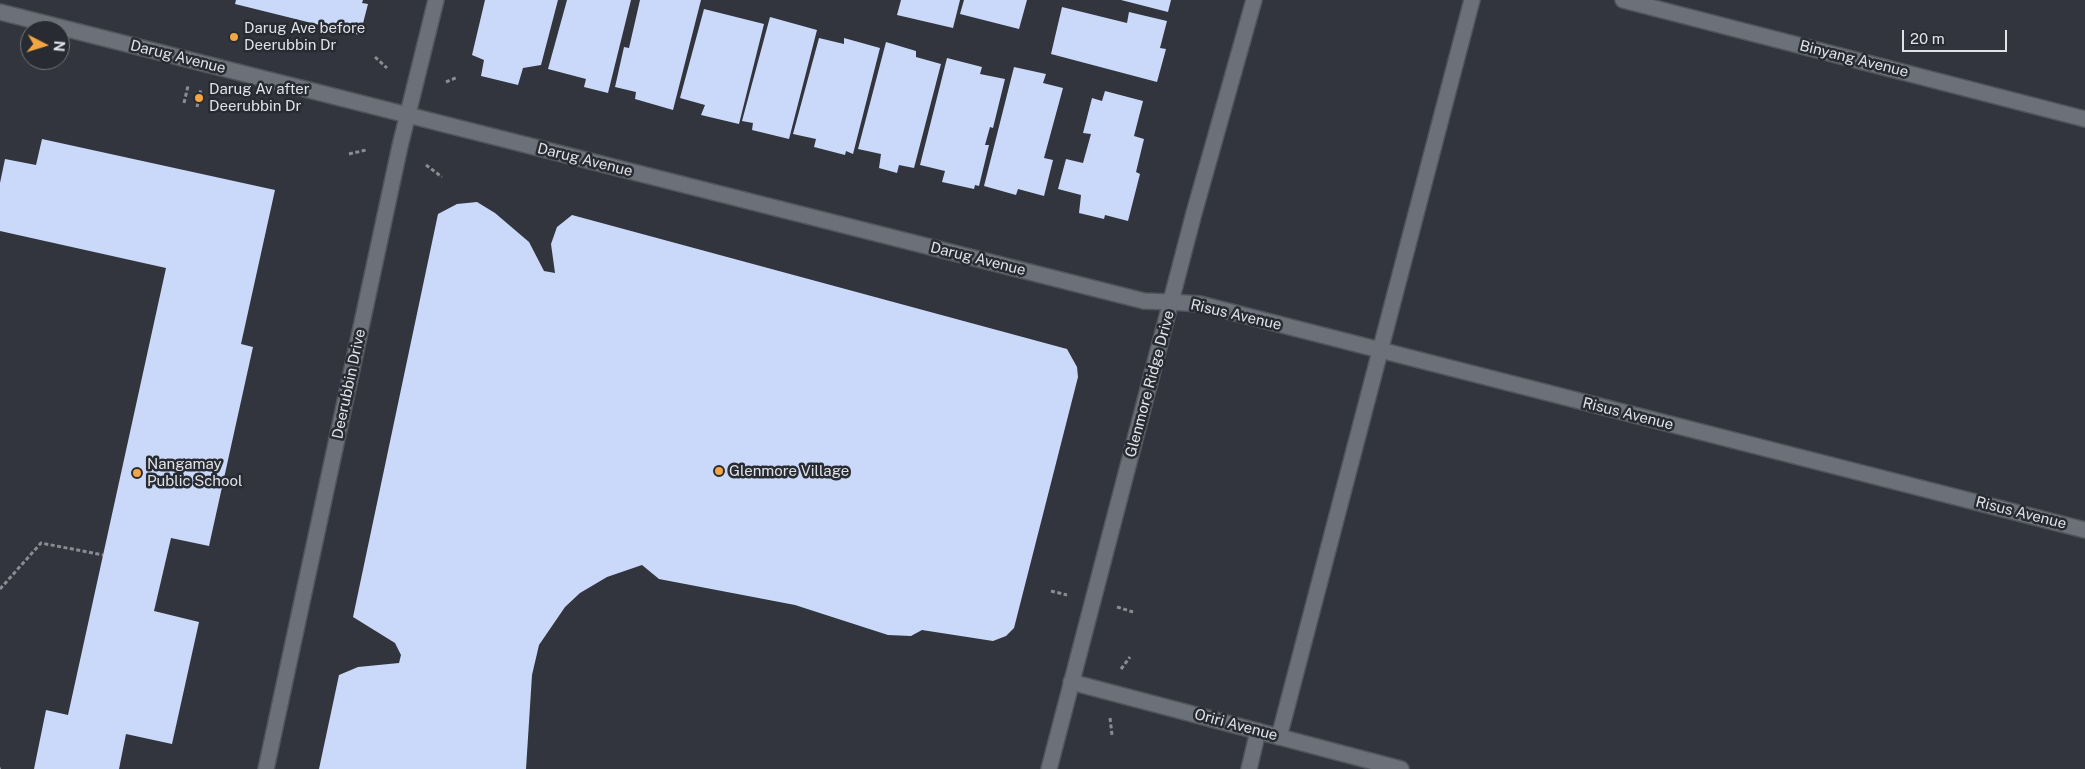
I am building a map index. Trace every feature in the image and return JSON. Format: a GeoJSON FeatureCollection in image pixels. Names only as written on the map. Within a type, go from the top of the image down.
{"type":"FeatureCollection","features":[{"type":"Feature","properties":{"kind":"street","name":"Deerubbin Drive"},"geometry":{"type":"LineString","coordinates":[[266,769],[407,116],[436,0]]}},
{"type":"Feature","properties":{"kind":"street","name":"Glenmore Ridge Drive"},"geometry":{"type":"LineString","coordinates":[[1049,769],[1171,302],[1254,0]]}},
{"type":"Feature","properties":{"kind":"street"},"geometry":{"type":"LineString","coordinates":[[1279,736],[1472,0]]}},
{"type":"Feature","properties":{"kind":"street","name":"Binyang Avenue"},"geometry":{"type":"LineString","coordinates":[[1623,0],[2085,119]]}},
{"type":"Feature","properties":{"kind":"street","name":"Darug Avenue"},"geometry":{"type":"LineString","coordinates":[[0,12],[1144,301],[1171,302]]}},
{"type":"Feature","properties":{"kind":"street","name":"Risus Avenue"},"geometry":{"type":"LineString","coordinates":[[1171,302],[1200,304],[2085,530]]}},
{"type":"Feature","properties":{"kind":"street","name":"Oriri Avenue"},"geometry":{"type":"LineString","coordinates":[[1072,682],[1401,769]]}},
{"type":"Feature","properties":{"kind":"street"},"geometry":{"type":"LineString","coordinates":[[1249,769],[1258,731]]}},
{"type":"Feature","properties":{"kind":"path"},"geometry":{"type":"LineString","coordinates":[[375,57],[387,68]]}},
{"type":"Feature","properties":{"kind":"path"},"geometry":{"type":"LineString","coordinates":[[446,82],[458,77]]}},
{"type":"Feature","properties":{"kind":"path"},"geometry":{"type":"LineString","coordinates":[[349,154],[366,150]]}},
{"type":"Feature","properties":{"kind":"path"},"geometry":{"type":"LineString","coordinates":[[426,165],[442,177]]}},
{"type":"Feature","properties":{"kind":"path"},"geometry":{"type":"LineString","coordinates":[[0,589],[41,543],[103,555]]}},
{"type":"Feature","properties":{"kind":"building"},"geometry":{"type":"Polygon","coordinates":[[[236,0],[363,0],[362,3],[368,4],[360,35],[235,4],[236,0]]]}},
{"type":"Feature","properties":{"kind":"building"},"geometry":{"type":"Polygon","coordinates":[[[485,0],[558,0],[541,65],[523,68],[518,85],[481,76],[484,60],[472,55],[485,0]]]}},
{"type":"Feature","properties":{"kind":"building"},"geometry":{"type":"Polygon","coordinates":[[[567,0],[631,0],[608,93],[584,87],[586,79],[548,69],[567,0]]]}},
{"type":"Feature","properties":{"kind":"building"},"geometry":{"type":"Polygon","coordinates":[[[640,0],[701,0],[673,110],[635,99],[636,92],[615,87],[624,47],[629,48],[640,0]]]}},
{"type":"Feature","properties":{"kind":"building"},"geometry":{"type":"Polygon","coordinates":[[[901,0],[960,0],[953,28],[897,15],[901,0]]]}},
{"type":"Feature","properties":{"kind":"building"},"geometry":{"type":"Polygon","coordinates":[[[964,0],[1027,0],[1019,29],[960,14],[964,0]]]}},
{"type":"Feature","properties":{"kind":"building"},"geometry":{"type":"Polygon","coordinates":[[[1121,0],[1171,0],[1168,12],[1121,0]]]}},
{"type":"Feature","properties":{"kind":"building"},"geometry":{"type":"Polygon","coordinates":[[[1062,7],[1127,23],[1129,12],[1167,21],[1160,48],[1166,49],[1157,82],[1051,54],[1062,7]]]}},
{"type":"Feature","properties":{"kind":"building"},"geometry":{"type":"Polygon","coordinates":[[[704,9],[764,24],[739,124],[701,115],[705,105],[680,98],[704,9]]]}},
{"type":"Feature","properties":{"kind":"building"},"geometry":{"type":"Polygon","coordinates":[[[770,17],[817,30],[789,139],[752,130],[753,123],[742,121],[770,17]]]}},
{"type":"Feature","properties":{"kind":"building"},"geometry":{"type":"Polygon","coordinates":[[[819,38],[844,44],[844,38],[880,48],[853,154],[846,151],[845,155],[814,147],[816,139],[793,134],[819,38]]]}},
{"type":"Feature","properties":{"kind":"building"},"geometry":{"type":"Polygon","coordinates":[[[886,42],[916,51],[916,57],[941,64],[914,168],[899,165],[897,173],[879,168],[881,154],[858,149],[886,42]]]}},
{"type":"Feature","properties":{"kind":"building"},"geometry":{"type":"Polygon","coordinates":[[[947,58],[982,67],[980,74],[1005,79],[993,128],[990,127],[985,145],[989,145],[979,186],[975,185],[974,189],[942,182],[945,171],[920,165],[947,58]]]}},
{"type":"Feature","properties":{"kind":"building"},"geometry":{"type":"Polygon","coordinates":[[[1014,67],[1046,74],[1043,83],[1063,88],[1044,158],[1053,160],[1044,196],[1018,189],[1016,195],[984,186],[1014,67]]]}},
{"type":"Feature","properties":{"kind":"building"},"geometry":{"type":"Polygon","coordinates":[[[1105,91],[1143,101],[1134,136],[1144,139],[1136,172],[1140,174],[1128,221],[1105,215],[1104,219],[1079,213],[1081,195],[1058,189],[1066,159],[1083,163],[1091,134],[1083,133],[1092,98],[1102,101],[1105,91]]]}},
{"type":"Feature","properties":{"kind":"building"},"geometry":{"type":"Polygon","coordinates":[[[42,139],[275,190],[241,344],[253,347],[209,546],[171,538],[154,611],[199,622],[172,744],[126,734],[119,769],[34,769],[46,710],[68,715],[166,268],[0,231],[0,183],[5,159],[36,165],[42,139]]]}},
{"type":"Feature","properties":{"kind":"building","name":"Glenmore Village"},"geometry":{"type":"Polygon","coordinates":[[[477,202],[495,213],[529,242],[544,271],[555,273],[551,244],[557,227],[572,215],[1067,349],[1077,367],[1078,377],[1014,628],[1006,636],[993,641],[922,630],[911,636],[888,635],[795,605],[659,579],[642,565],[607,577],[580,593],[565,607],[539,645],[532,675],[526,769],[319,769],[339,675],[358,667],[399,663],[401,655],[395,643],[353,617],[438,214],[457,204],[477,202]]]}},
{"type":"Feature","properties":{"kind":"place","name":"Darug Ave before Deerubbin Dr"},"geometry":{"type":"Point","coordinates":[234,37]}},
{"type":"Feature","properties":{"kind":"place","name":"Darug Av after Deerubbin Dr"},"geometry":{"type":"Point","coordinates":[199,98]}},
{"type":"Feature","properties":{"kind":"place","name":"Glenmore Village"},"geometry":{"type":"Point","coordinates":[719,471]}},
{"type":"Feature","properties":{"kind":"place","name":"Nangamay Public School"},"geometry":{"type":"Point","coordinates":[137,473]}}]}
